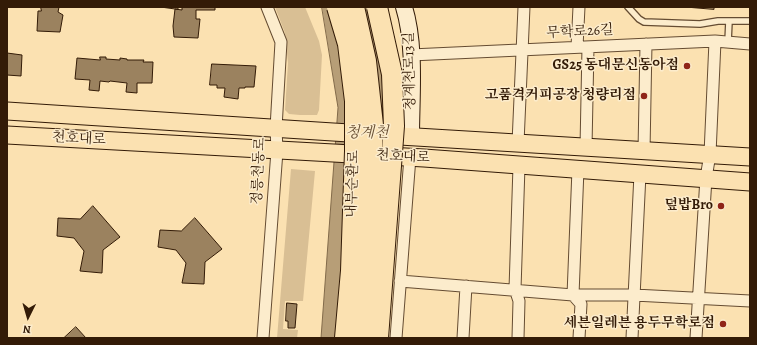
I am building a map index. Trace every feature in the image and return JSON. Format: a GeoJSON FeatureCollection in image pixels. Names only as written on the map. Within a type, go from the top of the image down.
{"type":"FeatureCollection","features":[{"type":"Feature","properties":{"kind":"highway"},"geometry":{"type":"LineString","coordinates":[[327,7],[341,68],[346,138],[334,338]]}},
{"type":"Feature","properties":{"kind":"highway","name":"내부순환로"},"geometry":{"type":"LineString","coordinates":[[337,7],[348,44],[355,101],[351,271],[345,338]]}},
{"type":"Feature","properties":{"kind":"highway","name":"내부순환로"},"geometry":{"type":"LineString","coordinates":[[354,7],[366,61],[373,125],[367,270],[362,338]]}},
{"type":"Feature","properties":{"kind":"highway"},"geometry":{"type":"LineString","coordinates":[[377,7],[392,74],[394,126],[378,338]]}},
{"type":"Feature","properties":{"kind":"main road","name":"천호대로"},"geometry":{"type":"LineString","coordinates":[[7,111],[750,157]]}},
{"type":"Feature","properties":{"kind":"main road","name":"천호대로"},"geometry":{"type":"LineString","coordinates":[[7,135],[407,157],[750,182]]}},
{"type":"Feature","properties":{"kind":"street","name":"정릉천동로"},"geometry":{"type":"LineString","coordinates":[[264,338],[277,151],[276,128],[280,42],[267,7]]}},
{"type":"Feature","properties":{"kind":"street","name":"청계천로13길"},"geometry":{"type":"LineString","coordinates":[[404,7],[408,20],[411,55],[408,136]]}},
{"type":"Feature","properties":{"kind":"street"},"geometry":{"type":"LineString","coordinates":[[518,143],[524,7]]}},
{"type":"Feature","properties":{"kind":"street"},"geometry":{"type":"LineString","coordinates":[[578,7],[583,47],[586,147]]}},
{"type":"Feature","properties":{"kind":"street","name":"무학로26길"},"geometry":{"type":"LineString","coordinates":[[411,55],[715,41],[750,44]]}},
{"type":"Feature","properties":{"kind":"street"},"geometry":{"type":"LineString","coordinates":[[696,338],[706,178],[710,154],[715,41]]}},
{"type":"Feature","properties":{"kind":"street"},"geometry":{"type":"LineString","coordinates":[[644,150],[646,44]]}},
{"type":"Feature","properties":{"kind":"street"},"geometry":{"type":"LineString","coordinates":[[396,338],[407,157]]}},
{"type":"Feature","properties":{"kind":"street"},"geometry":{"type":"LineString","coordinates":[[518,338],[519,301],[515,290],[519,166]]}},
{"type":"Feature","properties":{"kind":"street"},"geometry":{"type":"LineString","coordinates":[[578,169],[573,295],[581,304],[579,338]]}},
{"type":"Feature","properties":{"kind":"street"},"geometry":{"type":"LineString","coordinates":[[632,338],[640,174]]}},
{"type":"Feature","properties":{"kind":"street"},"geometry":{"type":"LineString","coordinates":[[400,281],[573,295],[634,295],[750,301]]}},
{"type":"Feature","properties":{"kind":"street"},"geometry":{"type":"LineString","coordinates":[[463,338],[466,286]]}},
{"type":"Feature","properties":{"kind":"lane"},"geometry":{"type":"LineString","coordinates":[[628,7],[639,19],[644,22],[700,24],[718,21],[750,21]]}},
{"type":"Feature","properties":{"kind":"lane"},"geometry":{"type":"LineString","coordinates":[[728,42],[729,21]]}},
{"type":"Feature","properties":{"kind":"shaded area"},"geometry":{"type":"Polygon","coordinates":[[[275,7],[305,7],[319,41],[322,55],[319,110],[317,115],[289,114],[285,110],[288,63],[285,33],[275,7]]]}},
{"type":"Feature","properties":{"kind":"shaded area"},"geometry":{"type":"Polygon","coordinates":[[[291,169],[315,171],[303,301],[285,301],[283,329],[298,330],[297,338],[277,338],[291,169]]]}},
{"type":"Feature","properties":{"kind":"water","name":"청계천"},"geometry":{"type":"Polygon","coordinates":[[[322,7],[377,7],[398,127],[382,338],[321,338],[338,108],[322,7]]]}},
{"type":"Feature","properties":{"kind":"building"},"geometry":{"type":"Polygon","coordinates":[[[41,7],[59,7],[58,12],[63,15],[60,32],[37,31],[38,11],[41,11],[41,7]]]}},
{"type":"Feature","properties":{"kind":"building"},"geometry":{"type":"Polygon","coordinates":[[[161,7],[178,7],[178,9],[161,7]]]}},
{"type":"Feature","properties":{"kind":"building"},"geometry":{"type":"Polygon","coordinates":[[[182,7],[215,7],[215,10],[196,10],[196,19],[200,19],[198,38],[174,37],[173,26],[175,9],[182,10],[182,7]]]}},
{"type":"Feature","properties":{"kind":"building"},"geometry":{"type":"Polygon","coordinates":[[[686,7],[714,7],[714,9],[686,7]]]}},
{"type":"Feature","properties":{"kind":"building"},"geometry":{"type":"Polygon","coordinates":[[[7,53],[22,55],[21,76],[7,75],[7,53]]]}},
{"type":"Feature","properties":{"kind":"building"},"geometry":{"type":"Polygon","coordinates":[[[100,57],[106,57],[106,59],[120,60],[120,58],[127,60],[144,60],[143,62],[153,62],[152,83],[137,83],[137,93],[126,92],[127,83],[110,81],[100,81],[99,91],[89,90],[90,80],[75,79],[77,58],[100,60],[100,57]]]}},
{"type":"Feature","properties":{"kind":"building"},"geometry":{"type":"Polygon","coordinates":[[[212,64],[256,66],[254,87],[239,88],[238,99],[224,97],[225,88],[217,88],[217,85],[210,85],[212,64]]]}},
{"type":"Feature","properties":{"kind":"building"},"geometry":{"type":"Polygon","coordinates":[[[93,206],[120,237],[103,250],[102,273],[80,271],[84,251],[74,238],[57,236],[58,218],[80,219],[93,206]]]}},
{"type":"Feature","properties":{"kind":"building"},"geometry":{"type":"Polygon","coordinates":[[[195,218],[222,249],[205,262],[204,284],[182,283],[186,263],[176,250],[158,247],[160,230],[181,231],[195,218]]]}},
{"type":"Feature","properties":{"kind":"building"},"geometry":{"type":"Polygon","coordinates":[[[287,303],[297,304],[295,328],[288,328],[288,321],[286,321],[287,303]]]}},
{"type":"Feature","properties":{"kind":"building"},"geometry":{"type":"Polygon","coordinates":[[[76,327],[86,338],[64,338],[76,327]]]}},
{"type":"Feature","properties":{"kind":"place","name":"GS25 동대문신동아점"},"geometry":{"type":"Point","coordinates":[687,66]}},
{"type":"Feature","properties":{"kind":"place","name":"고품격커피공장 청량리점"},"geometry":{"type":"Point","coordinates":[644,96]}},
{"type":"Feature","properties":{"kind":"place","name":"덮밥Bro"},"geometry":{"type":"Point","coordinates":[721,206]}},
{"type":"Feature","properties":{"kind":"place","name":"세븐일레븐 용두무학로점"},"geometry":{"type":"Point","coordinates":[723,324]}}]}
